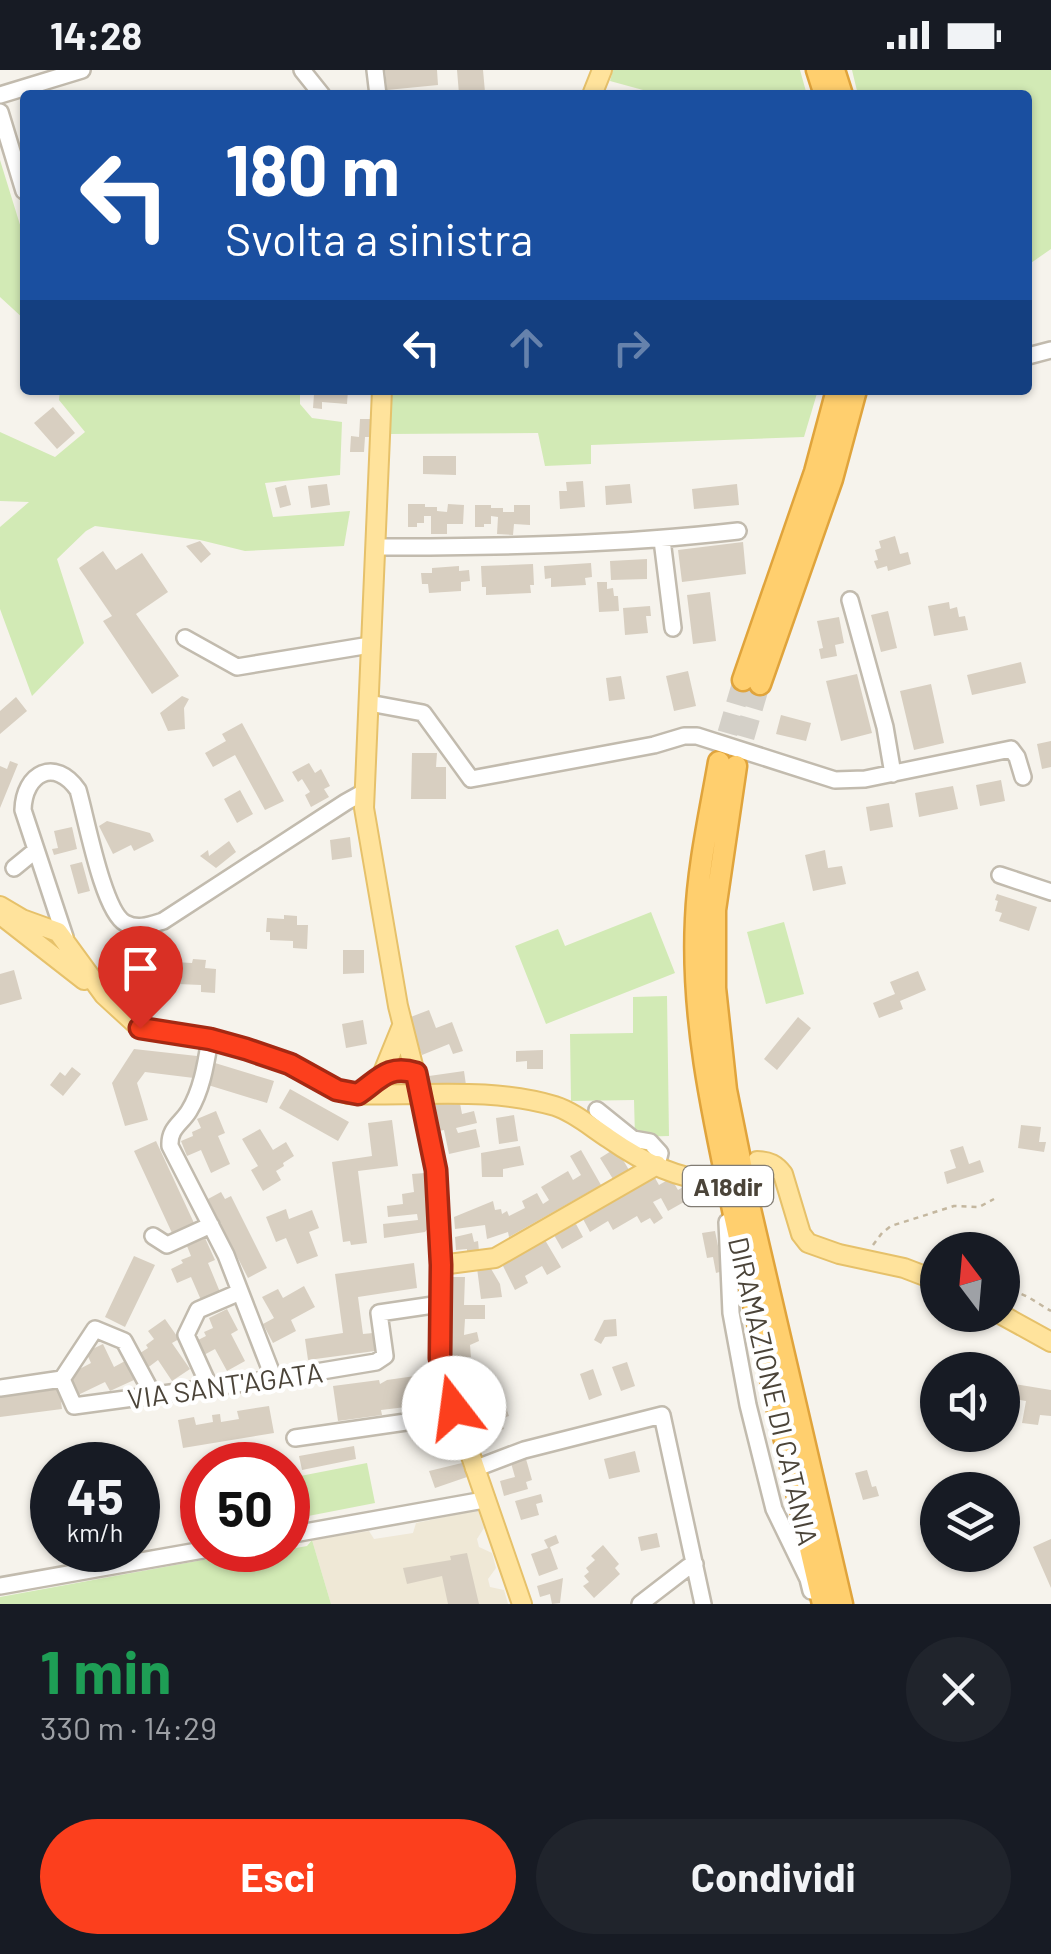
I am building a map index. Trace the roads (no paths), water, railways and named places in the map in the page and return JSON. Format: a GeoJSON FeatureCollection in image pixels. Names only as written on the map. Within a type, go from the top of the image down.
{"type":"FeatureCollection","features":[{"type":"Feature","properties":{"kind":"highway"},"geometry":{"type":"LineString","coordinates":[[836,395],[751,682],[832,480],[855,395]]}},
{"type":"Feature","properties":{"kind":"highway","name":"DIRAMAZIONE DI CATANIA"},"geometry":{"type":"LineString","coordinates":[[823,1604],[709,1094],[696,987],[696,918],[705,839],[728,764],[714,910],[715,988],[726,1090],[842,1604]]}},
{"type":"Feature","properties":{"kind":"main road"},"geometry":{"type":"LineString","coordinates":[[382,395],[364,792],[402,1024],[436,1170],[440,1358],[484,1500],[522,1598]]}},
{"type":"Feature","properties":{"kind":"main road"},"geometry":{"type":"LineString","coordinates":[[1,915],[39,911],[64,937],[104,996]]}},
{"type":"Feature","properties":{"kind":"main road"},"geometry":{"type":"LineString","coordinates":[[1,915],[140,1028],[210,1039],[290,1064],[337,1090],[358,1094],[416,1073]]}},
{"type":"Feature","properties":{"kind":"main road"},"geometry":{"type":"LineString","coordinates":[[382,1084],[402,1024]]}},
{"type":"Feature","properties":{"kind":"main road"},"geometry":{"type":"LineString","coordinates":[[382,1084],[421,1096],[494,1095],[555,1106],[618,1145],[692,1180],[713,1176]]}},
{"type":"Feature","properties":{"kind":"main road"},"geometry":{"type":"LineString","coordinates":[[441,1265],[495,1258],[657,1164]]}},
{"type":"Feature","properties":{"kind":"main road"},"geometry":{"type":"LineString","coordinates":[[758,1167],[788,1197],[800,1234],[808,1243],[920,1274]]}},
{"type":"Feature","properties":{"kind":"main road"},"geometry":{"type":"LineString","coordinates":[[1020,1325],[1051,1342]]}},
{"type":"Feature","properties":{"kind":"street"},"geometry":{"type":"LineString","coordinates":[[0,95],[82,70]]}},
{"type":"Feature","properties":{"kind":"street"},"geometry":{"type":"LineString","coordinates":[[302,70],[318,90]]}},
{"type":"Feature","properties":{"kind":"street"},"geometry":{"type":"LineString","coordinates":[[0,112],[20,178]]}},
{"type":"Feature","properties":{"kind":"street"},"geometry":{"type":"LineString","coordinates":[[375,547],[662,540],[738,531]]}},
{"type":"Feature","properties":{"kind":"street"},"geometry":{"type":"LineString","coordinates":[[662,540],[673,628]]}},
{"type":"Feature","properties":{"kind":"street"},"geometry":{"type":"LineString","coordinates":[[850,600],[885,727],[893,774]]}},
{"type":"Feature","properties":{"kind":"street"},"geometry":{"type":"LineString","coordinates":[[185,638],[237,667],[370,645]]}},
{"type":"Feature","properties":{"kind":"street"},"geometry":{"type":"LineString","coordinates":[[369,704],[422,713],[471,779],[654,746],[684,736],[697,736],[835,780],[865,780],[1011,750],[1023,777]]}},
{"type":"Feature","properties":{"kind":"street"},"geometry":{"type":"LineString","coordinates":[[41,948],[36,932],[36,850],[23,810],[28,784],[37,777],[58,773],[71,780],[78,790],[108,901],[122,922],[146,927],[364,792]]}},
{"type":"Feature","properties":{"kind":"street"},"geometry":{"type":"LineString","coordinates":[[8,874],[36,850]]}},
{"type":"Feature","properties":{"kind":"street"},"geometry":{"type":"LineString","coordinates":[[1000,875],[1051,892]]}},
{"type":"Feature","properties":{"kind":"street"},"geometry":{"type":"LineString","coordinates":[[39,911],[64,937]]}},
{"type":"Feature","properties":{"kind":"street"},"geometry":{"type":"LineString","coordinates":[[210,1039],[202,1080],[189,1112],[169,1137],[170,1146],[226,1255],[274,1379]]}},
{"type":"Feature","properties":{"kind":"street"},"geometry":{"type":"LineString","coordinates":[[709,1094],[729,1240],[731,1313],[748,1406],[774,1509],[808,1579],[814,1604]]}},
{"type":"Feature","properties":{"kind":"street"},"geometry":{"type":"LineString","coordinates":[[597,1110],[633,1138],[650,1142],[660,1153],[657,1164]]}},
{"type":"Feature","properties":{"kind":"street"},"geometry":{"type":"LineString","coordinates":[[153,1236],[167,1245],[211,1225]]}},
{"type":"Feature","properties":{"kind":"street"},"geometry":{"type":"LineString","coordinates":[[210,1388],[186,1335],[198,1310],[240,1292]]}},
{"type":"Feature","properties":{"kind":"street","name":"VIA SANT'AGATA"},"geometry":{"type":"LineString","coordinates":[[62,1379],[74,1406],[376,1362],[385,1356],[379,1313],[440,1304]]}},
{"type":"Feature","properties":{"kind":"street"},"geometry":{"type":"LineString","coordinates":[[0,1388],[62,1379],[94,1329],[124,1342],[153,1395]]}},
{"type":"Feature","properties":{"kind":"street"},"geometry":{"type":"LineString","coordinates":[[296,1438],[406,1422],[454,1408]]}},
{"type":"Feature","properties":{"kind":"street"},"geometry":{"type":"LineString","coordinates":[[474,1469],[524,1450],[662,1414],[703,1604]]}},
{"type":"Feature","properties":{"kind":"street"},"geometry":{"type":"LineString","coordinates":[[310,1531],[484,1500]]}},
{"type":"Feature","properties":{"kind":"street"},"geometry":{"type":"LineString","coordinates":[[0,1586],[180,1554]]}},
{"type":"Feature","properties":{"kind":"street"},"geometry":{"type":"LineString","coordinates":[[640,1604],[696,1564]]}},
{"type":"Feature","properties":{"kind":"tunnel"},"geometry":{"type":"LineString","coordinates":[[719,762],[743,680]]}},
{"type":"Feature","properties":{"kind":"tunnel"},"geometry":{"type":"LineString","coordinates":[[736,766],[760,684]]}}]}
